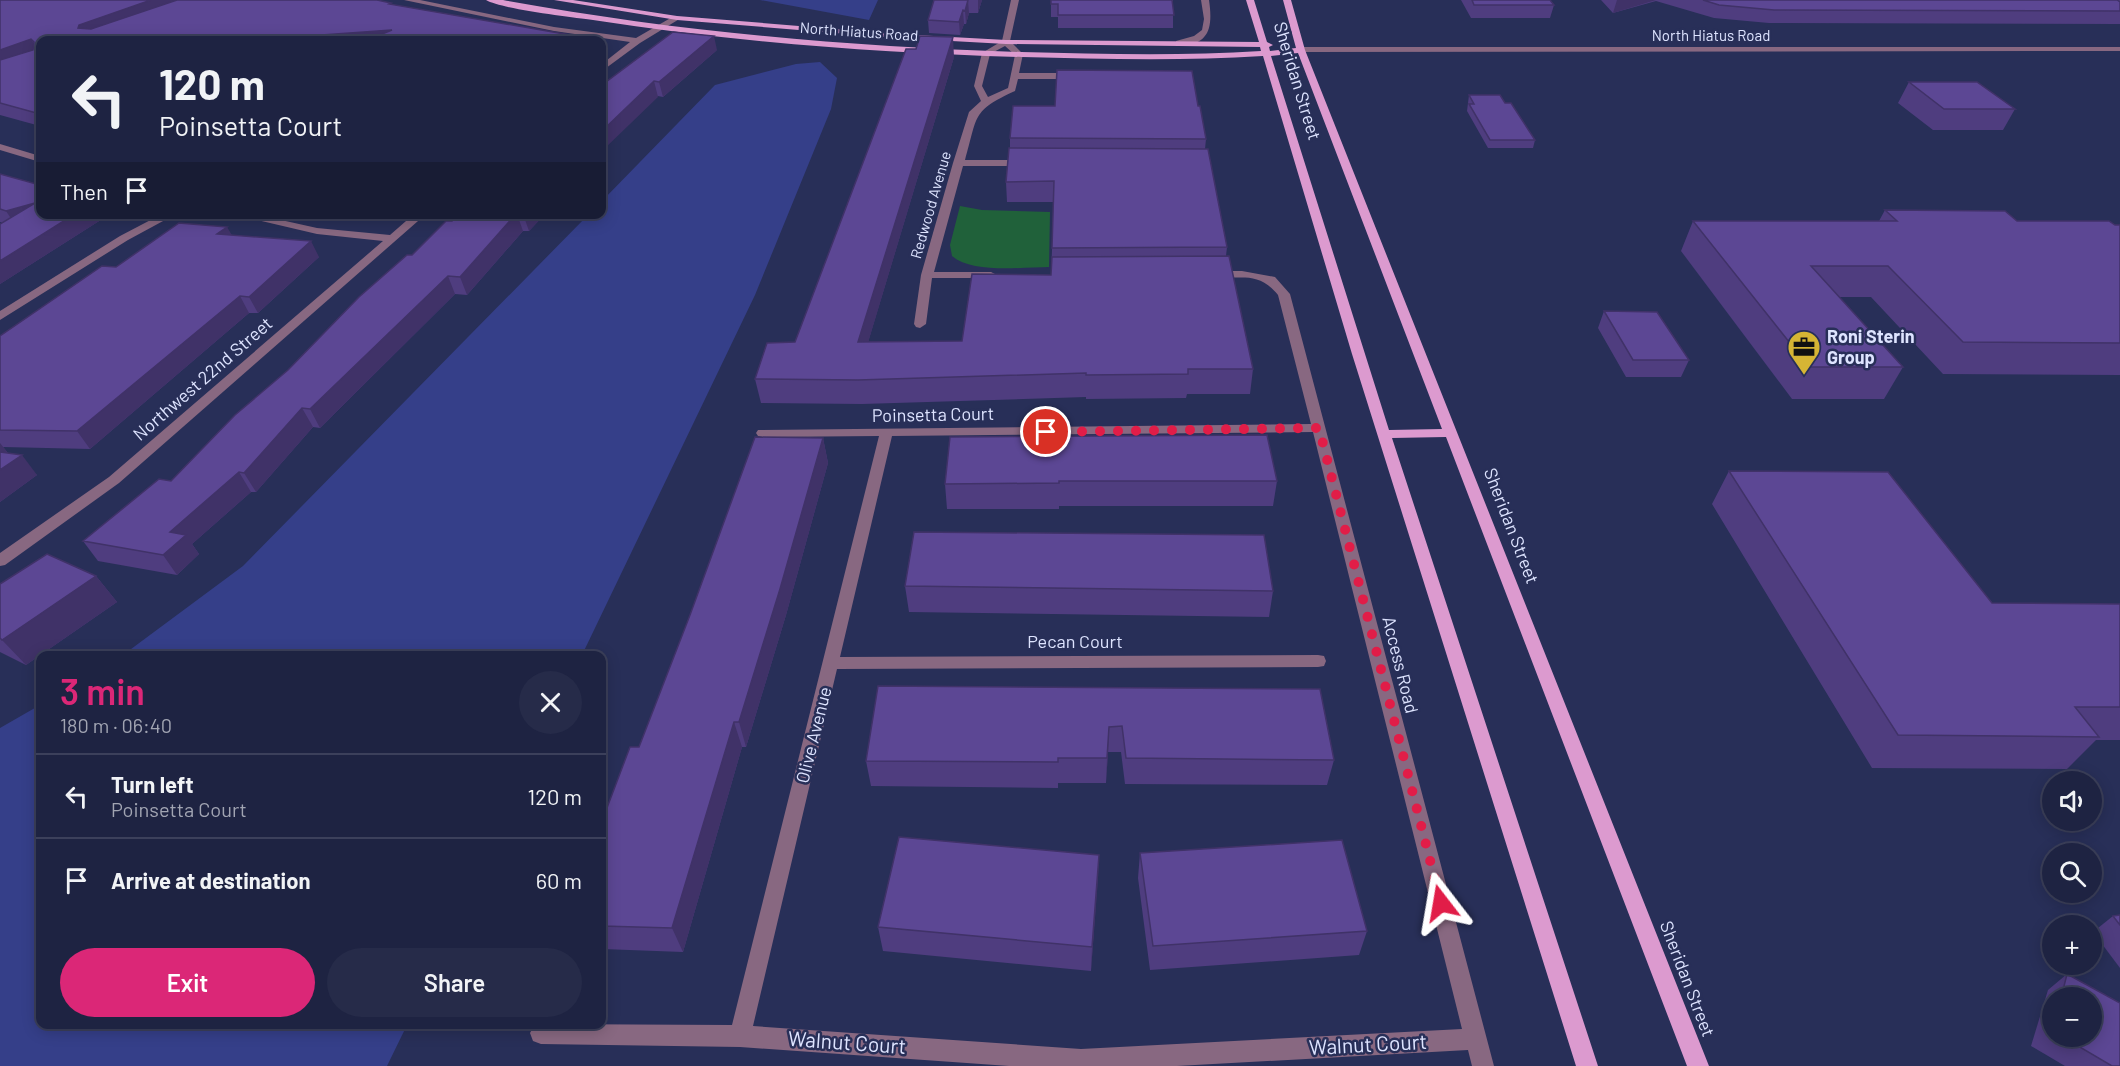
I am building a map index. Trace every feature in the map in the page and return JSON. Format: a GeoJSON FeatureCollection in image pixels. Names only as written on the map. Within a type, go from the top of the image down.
{"type":"FeatureCollection","features":[{"type":"Feature","properties":{"kind":"main road","name":"North Hiatus Road"},"geometry":{"type":"LineString","coordinates":[[490,0],[598,19],[660,27],[879,48],[1176,57],[1266,49]]}},
{"type":"Feature","properties":{"kind":"main road","name":"North Hiatus Road"},"geometry":{"type":"LineString","coordinates":[[558,0],[677,18],[787,28],[1006,42],[1179,43],[1302,50]]}},
{"type":"Feature","properties":{"kind":"main road","name":"Sheridan Street"},"geometry":{"type":"LineString","coordinates":[[1251,0],[1384,434],[1587,1066]]}},
{"type":"Feature","properties":{"kind":"main road","name":"Sheridan Street"},"geometry":{"type":"LineString","coordinates":[[1287,0],[1302,50],[1698,1066]]}},
{"type":"Feature","properties":{"kind":"main road"},"geometry":{"type":"LineString","coordinates":[[1384,434],[1452,433]]}},
{"type":"Feature","properties":{"kind":"street"},"geometry":{"type":"LineString","coordinates":[[408,0],[554,29],[602,36]]}},
{"type":"Feature","properties":{"kind":"street"},"geometry":{"type":"LineString","coordinates":[[986,101],[978,86],[986,53],[1006,42],[1015,0]]}},
{"type":"Feature","properties":{"kind":"street"},"geometry":{"type":"LineString","coordinates":[[1179,43],[1200,38],[1207,31],[1209,25],[1205,0]]}},
{"type":"Feature","properties":{"kind":"street"},"geometry":{"type":"LineString","coordinates":[[606,65],[637,41],[677,18]]}},
{"type":"Feature","properties":{"kind":"street"},"geometry":{"type":"LineString","coordinates":[[606,37],[637,41]]}},
{"type":"Feature","properties":{"kind":"street"},"geometry":{"type":"LineString","coordinates":[[1006,42],[1018,54],[1016,76],[1085,76]]}},
{"type":"Feature","properties":{"kind":"street","name":"North Hiatus Road"},"geometry":{"type":"LineString","coordinates":[[1302,50],[2120,49]]}},
{"type":"Feature","properties":{"kind":"street","name":"Redwood Avenue"},"geometry":{"type":"LineString","coordinates":[[920,324],[927,275],[974,112],[986,101],[1012,89],[1016,76]]}},
{"type":"Feature","properties":{"kind":"street"},"geometry":{"type":"LineString","coordinates":[[0,147],[36,158]]}},
{"type":"Feature","properties":{"kind":"street"},"geometry":{"type":"LineString","coordinates":[[958,163],[1042,164]]}},
{"type":"Feature","properties":{"kind":"street"},"geometry":{"type":"LineString","coordinates":[[0,316],[124,237],[161,219]]}},
{"type":"Feature","properties":{"kind":"street"},"geometry":{"type":"LineString","coordinates":[[261,219],[318,231],[393,239]]}},
{"type":"Feature","properties":{"kind":"street","name":"Northwest 22nd Street"},"geometry":{"type":"LineString","coordinates":[[0,561],[114,480],[415,219]]}},
{"type":"Feature","properties":{"kind":"street","name":"Access Road"},"geometry":{"type":"LineString","coordinates":[[1197,274],[1242,274],[1271,279],[1284,294],[1483,1066]]}},
{"type":"Feature","properties":{"kind":"street"},"geometry":{"type":"LineString","coordinates":[[927,275],[1005,275]]}},
{"type":"Feature","properties":{"kind":"street","name":"Poinsetta Court"},"geometry":{"type":"LineString","coordinates":[[763,433],[886,434],[1319,428]]}},
{"type":"Feature","properties":{"kind":"street","name":"Olive Avenue"},"geometry":{"type":"LineString","coordinates":[[740,1036],[886,434]]}},
{"type":"Feature","properties":{"kind":"street","name":"Pecan Court"},"geometry":{"type":"LineString","coordinates":[[832,663],[1318,661]]}},
{"type":"Feature","properties":{"kind":"street","name":"Walnut Court"},"geometry":{"type":"LineString","coordinates":[[541,1034],[740,1036],[1081,1060],[1476,1039]]}},
{"type":"Feature","properties":{"kind":"green space"},"geometry":{"type":"Polygon","coordinates":[[[960,206],[982,210],[1050,212],[1049,267],[985,267],[961,262],[952,256],[950,245],[960,206]]]}},
{"type":"Feature","properties":{"kind":"water"},"geometry":{"type":"Polygon","coordinates":[[[760,0],[878,0],[869,20],[760,0]]]}},
{"type":"Feature","properties":{"kind":"water"},"geometry":{"type":"Polygon","coordinates":[[[820,62],[837,78],[831,109],[755,295],[584,651],[128,651],[243,566],[584,219],[606,219],[606,197],[715,85],[796,64],[820,62]]]}},
{"type":"Feature","properties":{"kind":"water"},"geometry":{"type":"Polygon","coordinates":[[[36,707],[36,1029],[405,1029],[387,1066],[0,1066],[0,728],[36,707]]]}},
{"type":"Feature","properties":{"kind":"building"},"geometry":{"type":"Polygon","coordinates":[[[0,0],[151,0],[79,25],[78,28],[91,29],[177,0],[377,0],[391,3],[389,4],[576,36],[377,36],[392,30],[308,36],[36,36],[36,113],[0,103],[0,60],[33,50],[34,42],[31,39],[0,50],[0,0]]]}},
{"type":"Feature","properties":{"kind":"building"},"geometry":{"type":"Polygon","coordinates":[[[934,0],[968,0],[959,22],[928,20],[934,0]]]}},
{"type":"Feature","properties":{"kind":"building"},"geometry":{"type":"Polygon","coordinates":[[[1051,0],[1172,0],[1174,15],[1058,15],[1058,4],[1051,4],[1051,0]]]}},
{"type":"Feature","properties":{"kind":"building"},"geometry":{"type":"Polygon","coordinates":[[[1472,0],[1550,0],[1554,5],[1474,5],[1472,0]]]}},
{"type":"Feature","properties":{"kind":"building"},"geometry":{"type":"Polygon","coordinates":[[[1703,0],[2117,0],[2120,2],[2120,11],[1774,10],[1719,5],[1703,0]]]}},
{"type":"Feature","properties":{"kind":"building"},"geometry":{"type":"Polygon","coordinates":[[[673,32],[714,36],[659,82],[654,81],[606,127],[606,82],[673,32]]]}},
{"type":"Feature","properties":{"kind":"building"},"geometry":{"type":"Polygon","coordinates":[[[920,36],[953,37],[858,342],[962,341],[972,274],[1051,275],[1052,257],[1229,256],[1253,369],[1188,369],[1188,374],[1086,375],[1086,373],[858,380],[755,379],[767,343],[795,342],[906,49],[916,49],[920,36]]]}},
{"type":"Feature","properties":{"kind":"building"},"geometry":{"type":"Polygon","coordinates":[[[1057,70],[1192,71],[1206,139],[1010,138],[1013,106],[1055,106],[1057,70]]]}},
{"type":"Feature","properties":{"kind":"building"},"geometry":{"type":"Polygon","coordinates":[[[1909,82],[1977,82],[2015,109],[1944,109],[1909,82]]]}},
{"type":"Feature","properties":{"kind":"building"},"geometry":{"type":"Polygon","coordinates":[[[1469,95],[1500,95],[1505,103],[1511,103],[1535,140],[1490,140],[1469,104],[1474,104],[1469,95]]]}},
{"type":"Feature","properties":{"kind":"building"},"geometry":{"type":"Polygon","coordinates":[[[1009,148],[1208,149],[1227,247],[1052,248],[1054,181],[1006,182],[1009,148]]]}},
{"type":"Feature","properties":{"kind":"building"},"geometry":{"type":"Polygon","coordinates":[[[0,174],[36,184],[36,219],[67,219],[0,261],[0,224],[35,203],[6,211],[0,209],[0,174]]]}},
{"type":"Feature","properties":{"kind":"building"},"geometry":{"type":"Polygon","coordinates":[[[1885,210],[2005,211],[2017,221],[2109,221],[2120,225],[2120,343],[1963,342],[1888,266],[1811,266],[1903,367],[1809,367],[1693,221],[1897,221],[1885,210]]]}},
{"type":"Feature","properties":{"kind":"building"},"geometry":{"type":"Polygon","coordinates":[[[454,219],[512,219],[460,277],[448,276],[310,409],[302,408],[244,473],[239,472],[170,532],[186,535],[163,555],[83,541],[159,479],[171,481],[235,415],[288,370],[359,297],[407,255],[412,255],[446,221],[454,219]]]}},
{"type":"Feature","properties":{"kind":"building"},"geometry":{"type":"Polygon","coordinates":[[[179,223],[227,227],[217,234],[311,241],[249,297],[240,296],[77,431],[0,430],[0,336],[102,266],[116,267],[179,223]]]}},
{"type":"Feature","properties":{"kind":"building"},"geometry":{"type":"Polygon","coordinates":[[[1604,311],[1657,312],[1689,360],[1633,360],[1604,311]]]}},
{"type":"Feature","properties":{"kind":"building"},"geometry":{"type":"Polygon","coordinates":[[[1267,435],[1277,481],[1059,481],[1059,483],[945,484],[950,437],[1267,435]]]}},
{"type":"Feature","properties":{"kind":"building"},"geometry":{"type":"Polygon","coordinates":[[[755,437],[823,438],[780,589],[739,722],[734,722],[672,928],[606,926],[606,810],[630,747],[639,747],[755,437]]]}},
{"type":"Feature","properties":{"kind":"building"},"geometry":{"type":"Polygon","coordinates":[[[0,452],[22,455],[0,470],[0,452]]]}},
{"type":"Feature","properties":{"kind":"building"},"geometry":{"type":"Polygon","coordinates":[[[1729,471],[1888,472],[1992,603],[2120,604],[2120,707],[2075,707],[2099,737],[1898,735],[1729,471]]]}},
{"type":"Feature","properties":{"kind":"building"},"geometry":{"type":"Polygon","coordinates":[[[914,532],[1264,535],[1273,591],[905,586],[914,532]]]}},
{"type":"Feature","properties":{"kind":"building"},"geometry":{"type":"Polygon","coordinates":[[[47,554],[96,576],[2,640],[0,638],[0,584],[47,554]]]}},
{"type":"Feature","properties":{"kind":"building"},"geometry":{"type":"Polygon","coordinates":[[[878,686],[1320,689],[1334,760],[1126,758],[1122,726],[1109,727],[1107,758],[1058,758],[1058,762],[866,761],[878,686]]]}},
{"type":"Feature","properties":{"kind":"building"},"geometry":{"type":"Polygon","coordinates":[[[899,837],[1099,855],[1092,947],[878,927],[899,837]]]}},
{"type":"Feature","properties":{"kind":"building"},"geometry":{"type":"Polygon","coordinates":[[[1342,840],[1367,931],[1153,946],[1140,853],[1342,840]]]}},
{"type":"Feature","properties":{"kind":"building"},"geometry":{"type":"Polygon","coordinates":[[[2120,915],[2120,925],[2113,916],[2120,915]]]}},
{"type":"Feature","properties":{"kind":"building"},"geometry":{"type":"Polygon","coordinates":[[[2067,975],[2069,975],[2091,987],[2064,987],[2067,975]]]}},
{"type":"Feature","properties":{"kind":"building"},"geometry":{"type":"Polygon","coordinates":[[[2102,993],[2120,1003],[2120,1066],[2112,1066],[2080,1047],[2102,1047],[2102,993]]]}},
{"type":"Feature","properties":{"kind":"place","name":"Roni Sterin Group"},"geometry":{"type":"Point","coordinates":[1804,376]}},
{"type":"Feature","properties":{"kind":"route"},"geometry":{"type":"LineString","coordinates":[[1046,432],[1319,428],[1441,903]]}}]}
